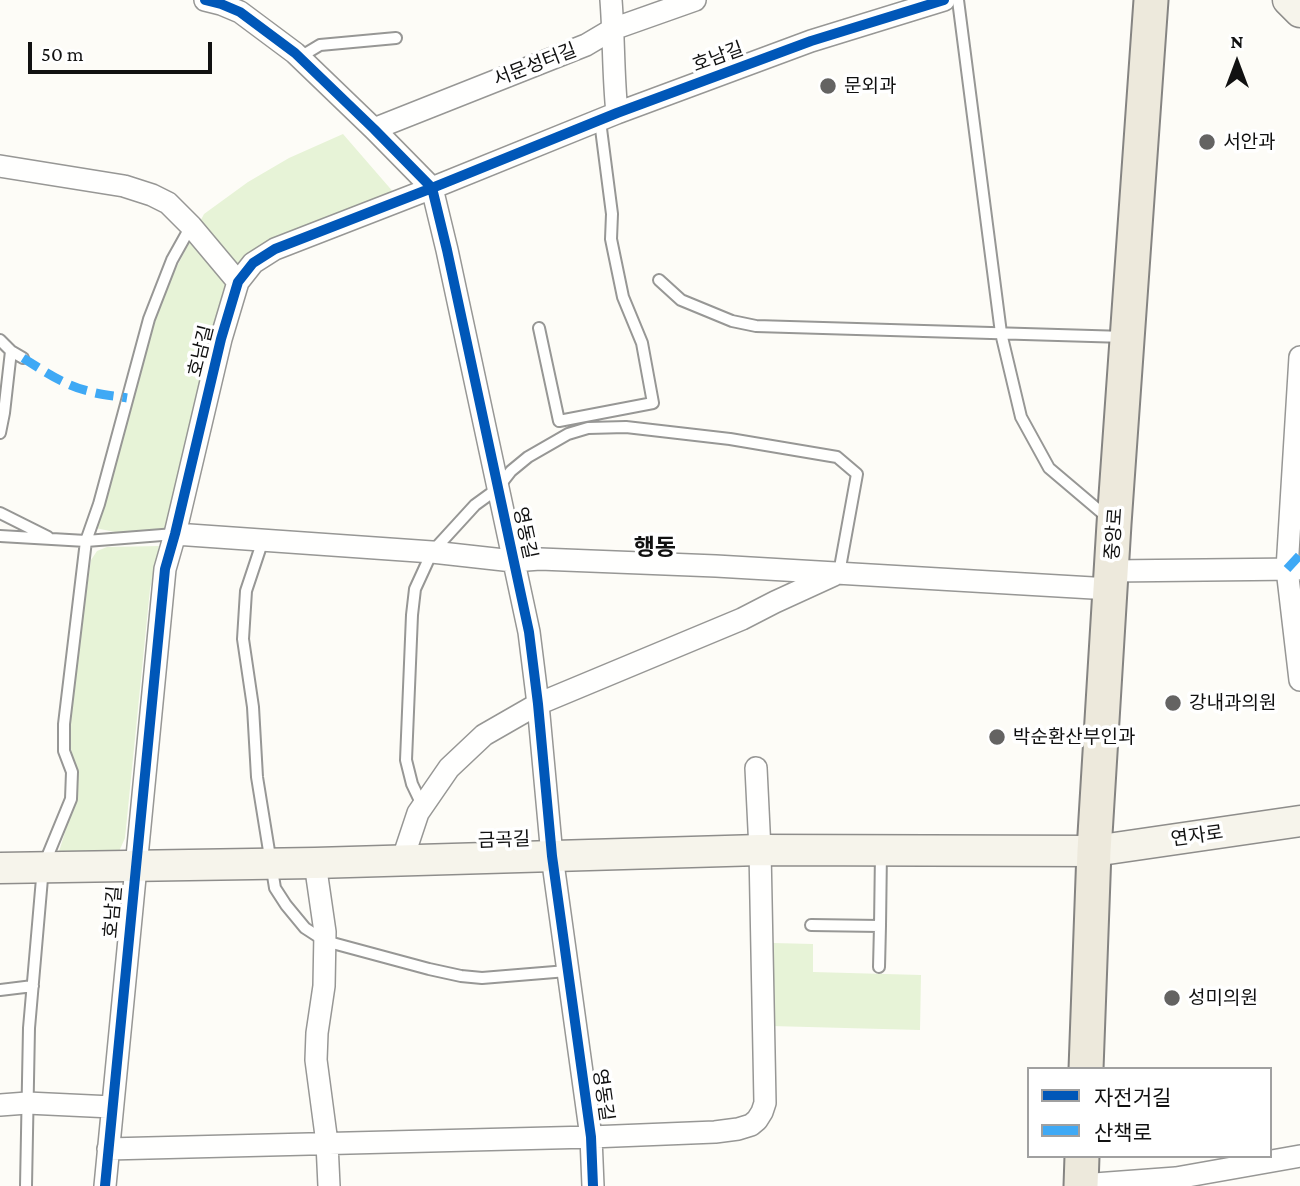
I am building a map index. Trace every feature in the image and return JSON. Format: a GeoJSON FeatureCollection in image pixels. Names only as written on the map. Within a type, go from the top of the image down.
{"type":"FeatureCollection","features":[{"type":"Feature","properties":{"kind":"main road","name":"중앙로"},"geometry":{"type":"LineString","coordinates":[[1086,1067],[1094,851],[1110,580],[1151,0]]}},
{"type":"Feature","properties":{"kind":"street"},"geometry":{"type":"LineString","coordinates":[[205,0],[240,12],[300,57],[432,188]]}},
{"type":"Feature","properties":{"kind":"street"},"geometry":{"type":"LineString","coordinates":[[608,117],[614,75],[611,0]]}},
{"type":"Feature","properties":{"kind":"street","name":"서문성터길"},"geometry":{"type":"LineString","coordinates":[[374,129],[586,45],[614,29],[695,0]]}},
{"type":"Feature","properties":{"kind":"street","name":"호남길"},"geometry":{"type":"LineString","coordinates":[[104,1186],[165,569],[221,339],[238,282],[253,263],[275,249],[608,117],[811,41],[944,0]]}},
{"type":"Feature","properties":{"kind":"street"},"geometry":{"type":"LineString","coordinates":[[1289,0],[1300,12]]}},
{"type":"Feature","properties":{"kind":"street"},"geometry":{"type":"LineString","coordinates":[[0,166],[124,186],[152,195],[168,203],[191,226],[238,282]]}},
{"type":"Feature","properties":{"kind":"street","name":"영동길"},"geometry":{"type":"LineString","coordinates":[[432,188],[528,632],[538,704],[552,856],[591,1137],[593,1186]]}},
{"type":"Feature","properties":{"kind":"street"},"geometry":{"type":"LineString","coordinates":[[1300,357],[1293,569],[1300,680]]}},
{"type":"Feature","properties":{"kind":"street"},"geometry":{"type":"LineString","coordinates":[[175,534],[432,552],[513,561],[540,559],[839,573],[1110,580],[1293,569]]}},
{"type":"Feature","properties":{"kind":"street"},"geometry":{"type":"LineString","coordinates":[[402,860],[418,813],[449,768],[484,735],[538,704],[742,619],[839,573]]}},
{"type":"Feature","properties":{"kind":"street"},"geometry":{"type":"LineString","coordinates":[[108,1149],[591,1137],[715,1132],[751,1125],[757,1120],[765,1103],[760,850],[755,768]]}},
{"type":"Feature","properties":{"kind":"street","name":"연자로"},"geometry":{"type":"LineString","coordinates":[[1094,851],[1300,821]]}},
{"type":"Feature","properties":{"kind":"street","name":"금곡길"},"geometry":{"type":"LineString","coordinates":[[0,868],[315,863],[760,850],[1094,851]]}},
{"type":"Feature","properties":{"kind":"street"},"geometry":{"type":"LineString","coordinates":[[315,863],[325,932],[324,986],[316,1060],[327,1143],[329,1186]]}},
{"type":"Feature","properties":{"kind":"street"},"geometry":{"type":"LineString","coordinates":[[0,1105],[27,1103],[112,1107]]}},
{"type":"Feature","properties":{"kind":"street"},"geometry":{"type":"LineString","coordinates":[[1082,1176],[1176,1178],[1300,1156]]}},
{"type":"Feature","properties":{"kind":"lane"},"geometry":{"type":"LineString","coordinates":[[958,0],[1001,333],[1021,417],[1049,468],[1114,524]]}},
{"type":"Feature","properties":{"kind":"lane"},"geometry":{"type":"LineString","coordinates":[[300,57],[320,45],[396,38]]}},
{"type":"Feature","properties":{"kind":"lane"},"geometry":{"type":"LineString","coordinates":[[539,328],[559,421],[653,403],[642,343],[623,297],[611,239],[608,117]]}},
{"type":"Feature","properties":{"kind":"lane"},"geometry":{"type":"LineString","coordinates":[[26,1186],[29,1028],[43,867],[71,799],[72,772],[64,751],[64,724],[86,541],[99,504],[149,319],[172,260],[191,226]]}},
{"type":"Feature","properties":{"kind":"lane"},"geometry":{"type":"LineString","coordinates":[[659,280],[681,300],[732,321],[756,326],[1128,337]]}},
{"type":"Feature","properties":{"kind":"lane"},"geometry":{"type":"LineString","coordinates":[[0,340],[23,358]]}},
{"type":"Feature","properties":{"kind":"lane"},"geometry":{"type":"LineString","coordinates":[[0,433],[11,351]]}},
{"type":"Feature","properties":{"kind":"lane"},"geometry":{"type":"LineString","coordinates":[[423,807],[412,784],[406,760],[415,589],[432,552],[475,505],[498,489],[510,471],[528,457],[568,434],[588,428],[639,428],[730,439],[837,457],[857,474],[839,573]]}},
{"type":"Feature","properties":{"kind":"lane"},"geometry":{"type":"LineString","coordinates":[[0,513],[54,539]]}},
{"type":"Feature","properties":{"kind":"lane"},"geometry":{"type":"LineString","coordinates":[[0,536],[86,541],[175,534]]}},
{"type":"Feature","properties":{"kind":"lane"},"geometry":{"type":"LineString","coordinates":[[263,540],[246,591],[243,639],[253,708],[257,777],[275,888],[286,905],[305,928],[325,941],[429,969],[482,978],[567,971]]}},
{"type":"Feature","properties":{"kind":"lane"},"geometry":{"type":"LineString","coordinates":[[879,967],[881,849]]}},
{"type":"Feature","properties":{"kind":"lane"},"geometry":{"type":"LineString","coordinates":[[811,926],[880,926]]}},
{"type":"Feature","properties":{"kind":"lane"},"geometry":{"type":"LineString","coordinates":[[0,990],[33,986]]}},
{"type":"Feature","properties":{"kind":"green space"},"geometry":{"type":"Polygon","coordinates":[[[343,134],[395,194],[226,285],[165,528],[158,536],[145,538],[95,528],[153,320],[167,286],[204,214],[248,182],[289,158],[343,134]]]}},
{"type":"Feature","properties":{"kind":"green space"},"geometry":{"type":"Polygon","coordinates":[[[159,546],[150,589],[125,838],[117,856],[56,861],[75,800],[77,783],[68,732],[91,560],[97,551],[107,547],[159,546]]]}},
{"type":"Feature","properties":{"kind":"green space"},"geometry":{"type":"Polygon","coordinates":[[[773,943],[813,944],[813,972],[921,975],[920,1030],[771,1026],[773,943]]]}},
{"type":"Feature","properties":{"kind":"marked path"},"geometry":{"type":"LineString","coordinates":[[23,358],[71,385],[127,398]]}},
{"type":"Feature","properties":{"kind":"marked path"},"geometry":{"type":"LineString","coordinates":[[1287,569],[1300,555]]}},
{"type":"Feature","properties":{"kind":"cycle path"},"geometry":{"type":"LineString","coordinates":[[205,0],[240,12],[295,53],[432,188],[529,632],[552,856],[591,1137],[593,1186]]}},
{"type":"Feature","properties":{"kind":"cycle path"},"geometry":{"type":"LineString","coordinates":[[105,1186],[165,569],[221,339],[238,282],[253,263],[275,249],[617,113],[811,41],[944,0]]}},
{"type":"Feature","properties":{"kind":"place","name":"문외과"},"geometry":{"type":"Point","coordinates":[828,86]}},
{"type":"Feature","properties":{"kind":"place","name":"서안과"},"geometry":{"type":"Point","coordinates":[1207,142]}},
{"type":"Feature","properties":{"kind":"place","name":"강내과의원"},"geometry":{"type":"Point","coordinates":[1173,703]}},
{"type":"Feature","properties":{"kind":"place","name":"박순환산부인과"},"geometry":{"type":"Point","coordinates":[997,737]}},
{"type":"Feature","properties":{"kind":"place","name":"성미의원"},"geometry":{"type":"Point","coordinates":[1172,998]}},
{"type":"Feature","properties":{"kind":"district","name":"행동"},"geometry":{"type":"Point","coordinates":[655,548]}}]}
